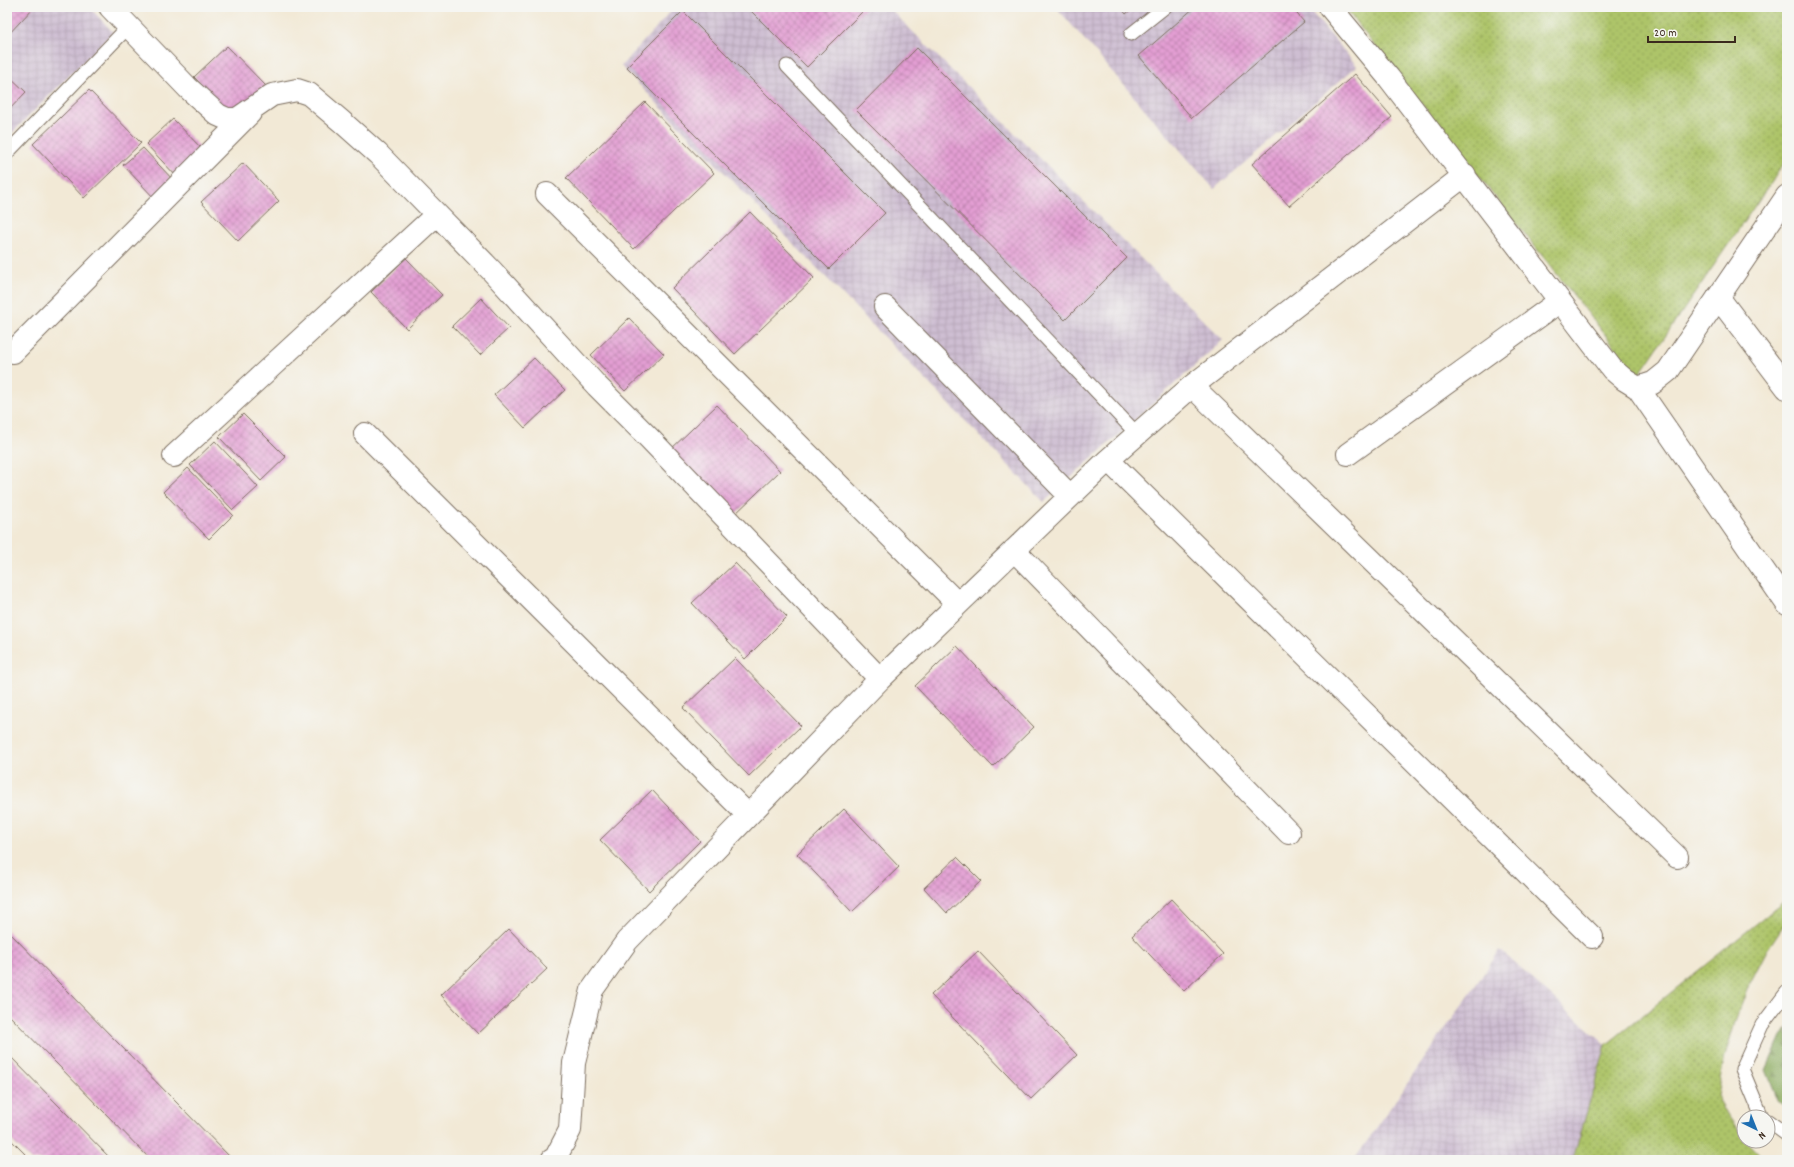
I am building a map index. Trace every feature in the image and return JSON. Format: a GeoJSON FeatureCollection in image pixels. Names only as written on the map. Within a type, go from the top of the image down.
{"type":"FeatureCollection","features":[{"type":"Feature","properties":{"kind":"street"},"geometry":{"type":"LineString","coordinates":[[110,7],[188,88],[218,115],[227,119],[237,119],[272,95],[297,90],[309,94],[342,121],[378,154],[491,270],[597,386],[650,439],[880,680]]}},
{"type":"Feature","properties":{"kind":"street"},"geometry":{"type":"LineString","coordinates":[[1330,7],[1389,78],[1465,175],[1612,369],[1625,380],[1638,388],[1787,604]]}},
{"type":"Feature","properties":{"kind":"street"},"geometry":{"type":"LineString","coordinates":[[13,352],[257,106]]}},
{"type":"Feature","properties":{"kind":"street"},"geometry":{"type":"LineString","coordinates":[[552,1160],[555,1159],[570,1130],[574,1063],[592,990],[627,941],[880,680],[1108,460],[1192,386],[1465,175]]}},
{"type":"Feature","properties":{"kind":"street"},"geometry":{"type":"LineString","coordinates":[[547,194],[958,604]]}},
{"type":"Feature","properties":{"kind":"street"},"geometry":{"type":"LineString","coordinates":[[1638,388],[1653,383],[1668,371],[1787,196]]}},
{"type":"Feature","properties":{"kind":"street"},"geometry":{"type":"LineString","coordinates":[[174,456],[436,215]]}},
{"type":"Feature","properties":{"kind":"street"},"geometry":{"type":"LineString","coordinates":[[1718,297],[1787,388]]}},
{"type":"Feature","properties":{"kind":"street"},"geometry":{"type":"LineString","coordinates":[[1348,454],[1560,301]]}},
{"type":"Feature","properties":{"kind":"street"},"geometry":{"type":"LineString","coordinates":[[885,307],[1070,496]]}},
{"type":"Feature","properties":{"kind":"street"},"geometry":{"type":"LineString","coordinates":[[1192,386],[1677,857]]}},
{"type":"Feature","properties":{"kind":"street"},"geometry":{"type":"LineString","coordinates":[[365,434],[748,816]]}},
{"type":"Feature","properties":{"kind":"street"},"geometry":{"type":"LineString","coordinates":[[1108,460],[1592,937]]}},
{"type":"Feature","properties":{"kind":"street"},"geometry":{"type":"LineString","coordinates":[[1014,550],[1289,833]]}},
{"type":"Feature","properties":{"kind":"lane"},"geometry":{"type":"LineString","coordinates":[[1131,34],[1165,7]]}},
{"type":"Feature","properties":{"kind":"lane"},"geometry":{"type":"LineString","coordinates":[[7,153],[129,26]]}},
{"type":"Feature","properties":{"kind":"lane"},"geometry":{"type":"LineString","coordinates":[[787,66],[1137,434]]}},
{"type":"Feature","properties":{"kind":"lane"},"geometry":{"type":"LineString","coordinates":[[1759,1109],[1742,1069],[1762,1026],[1787,992]]}},
{"type":"Feature","properties":{"kind":"lane"},"geometry":{"type":"LineString","coordinates":[[1776,1127],[1787,1135]]}},
{"type":"Feature","properties":{"kind":"shaded area"},"geometry":{"type":"Polygon","coordinates":[[[7,7],[89,7],[113,32],[7,138],[7,7]]]}},
{"type":"Feature","properties":{"kind":"shaded area"},"geometry":{"type":"Polygon","coordinates":[[[675,7],[888,7],[1223,340],[1044,502],[621,66],[675,7]]]}},
{"type":"Feature","properties":{"kind":"shaded area"},"geometry":{"type":"Polygon","coordinates":[[[1056,7],[1307,7],[1357,66],[1214,189],[1056,7]]]}},
{"type":"Feature","properties":{"kind":"shaded area"},"geometry":{"type":"Polygon","coordinates":[[[1500,950],[1606,1045],[1573,1160],[1354,1160],[1500,950]]]}},
{"type":"Feature","properties":{"kind":"green space"},"geometry":{"type":"Polygon","coordinates":[[[1344,7],[1787,7],[1787,159],[1638,376],[1344,7]]]}},
{"type":"Feature","properties":{"kind":"green space"},"geometry":{"type":"Polygon","coordinates":[[[1787,899],[1787,920],[1767,950],[1748,987],[1734,1025],[1724,1060],[1717,1096],[1736,1127],[1736,1149],[1755,1149],[1765,1160],[1573,1160],[1606,1045],[1787,899]]]}},
{"type":"Feature","properties":{"kind":"green space"},"geometry":{"type":"Polygon","coordinates":[[[1787,1029],[1787,1108],[1779,1102],[1766,1070],[1781,1036],[1787,1029]]]}},
{"type":"Feature","properties":{"kind":"building"},"geometry":{"type":"Polygon","coordinates":[[[7,7],[34,7],[7,36],[7,7]]]}},
{"type":"Feature","properties":{"kind":"building"},"geometry":{"type":"Polygon","coordinates":[[[747,7],[867,7],[807,67],[747,7]]]}},
{"type":"Feature","properties":{"kind":"building"},"geometry":{"type":"Polygon","coordinates":[[[1120,7],[1134,7],[1126,14],[1120,7]]]}},
{"type":"Feature","properties":{"kind":"building"},"geometry":{"type":"Polygon","coordinates":[[[1195,7],[1291,7],[1304,22],[1192,118],[1139,56],[1195,7]]]}},
{"type":"Feature","properties":{"kind":"building"},"geometry":{"type":"Polygon","coordinates":[[[683,11],[885,213],[829,269],[627,67],[683,11]]]}},
{"type":"Feature","properties":{"kind":"building"},"geometry":{"type":"Polygon","coordinates":[[[227,46],[266,86],[233,118],[194,77],[227,46]]]}},
{"type":"Feature","properties":{"kind":"building"},"geometry":{"type":"Polygon","coordinates":[[[917,48],[1127,258],[1065,320],[856,110],[917,48]]]}},
{"type":"Feature","properties":{"kind":"building"},"geometry":{"type":"Polygon","coordinates":[[[7,74],[26,92],[7,112],[7,74]]]}},
{"type":"Feature","properties":{"kind":"building"},"geometry":{"type":"Polygon","coordinates":[[[1355,74],[1392,117],[1289,206],[1252,164],[1355,74]]]}},
{"type":"Feature","properties":{"kind":"building"},"geometry":{"type":"Polygon","coordinates":[[[89,90],[141,143],[84,198],[33,144],[89,90]]]}},
{"type":"Feature","properties":{"kind":"building"},"geometry":{"type":"Polygon","coordinates":[[[645,102],[714,173],[634,249],[566,178],[645,102]]]}},
{"type":"Feature","properties":{"kind":"building"},"geometry":{"type":"Polygon","coordinates":[[[173,119],[205,152],[178,178],[146,144],[173,119]]]}},
{"type":"Feature","properties":{"kind":"building"},"geometry":{"type":"Polygon","coordinates":[[[143,148],[175,182],[156,200],[123,165],[143,148]]]}},
{"type":"Feature","properties":{"kind":"building"},"geometry":{"type":"Polygon","coordinates":[[[243,163],[279,201],[238,241],[201,202],[243,163]]]}},
{"type":"Feature","properties":{"kind":"building"},"geometry":{"type":"Polygon","coordinates":[[[750,212],[814,278],[735,354],[672,288],[750,212]]]}},
{"type":"Feature","properties":{"kind":"building"},"geometry":{"type":"Polygon","coordinates":[[[406,258],[442,295],[407,329],[371,292],[406,258]]]}},
{"type":"Feature","properties":{"kind":"building"},"geometry":{"type":"Polygon","coordinates":[[[481,298],[509,328],[480,355],[452,326],[481,298]]]}},
{"type":"Feature","properties":{"kind":"building"},"geometry":{"type":"Polygon","coordinates":[[[629,318],[664,354],[625,391],[591,355],[629,318]]]}},
{"type":"Feature","properties":{"kind":"building"},"geometry":{"type":"Polygon","coordinates":[[[534,358],[565,390],[525,428],[494,395],[534,358]]]}},
{"type":"Feature","properties":{"kind":"building"},"geometry":{"type":"Polygon","coordinates":[[[717,405],[780,471],[731,518],[668,452],[717,405]]]}},
{"type":"Feature","properties":{"kind":"building"},"geometry":{"type":"Polygon","coordinates":[[[243,414],[286,457],[261,481],[219,437],[243,414]]]}},
{"type":"Feature","properties":{"kind":"building"},"geometry":{"type":"Polygon","coordinates":[[[215,441],[258,487],[233,510],[190,465],[215,441]]]}},
{"type":"Feature","properties":{"kind":"building"},"geometry":{"type":"Polygon","coordinates":[[[188,468],[233,515],[209,539],[163,492],[188,468]]]}},
{"type":"Feature","properties":{"kind":"building"},"geometry":{"type":"Polygon","coordinates":[[[735,563],[787,617],[745,659],[692,603],[735,563]]]}},
{"type":"Feature","properties":{"kind":"building"},"geometry":{"type":"Polygon","coordinates":[[[957,646],[1034,727],[993,767],[915,686],[957,646]]]}},
{"type":"Feature","properties":{"kind":"building"},"geometry":{"type":"Polygon","coordinates":[[[735,658],[801,726],[749,776],[683,708],[735,658]]]}},
{"type":"Feature","properties":{"kind":"building"},"geometry":{"type":"Polygon","coordinates":[[[652,790],[700,841],[649,891],[600,840],[652,790]]]}},
{"type":"Feature","properties":{"kind":"building"},"geometry":{"type":"Polygon","coordinates":[[[844,809],[899,867],[852,912],[797,854],[844,809]]]}},
{"type":"Feature","properties":{"kind":"building"},"geometry":{"type":"Polygon","coordinates":[[[957,857],[981,881],[947,913],[924,888],[957,857]]]}},
{"type":"Feature","properties":{"kind":"building"},"geometry":{"type":"Polygon","coordinates":[[[1171,899],[1223,954],[1184,991],[1132,936],[1171,899]]]}},
{"type":"Feature","properties":{"kind":"building"},"geometry":{"type":"Polygon","coordinates":[[[509,929],[547,969],[478,1034],[441,995],[509,929]]]}},
{"type":"Feature","properties":{"kind":"building"},"geometry":{"type":"Polygon","coordinates":[[[7,930],[233,1160],[151,1160],[7,1013],[7,930]]]}},
{"type":"Feature","properties":{"kind":"building"},"geometry":{"type":"Polygon","coordinates":[[[978,951],[1077,1055],[1031,1099],[931,995],[978,951]]]}},
{"type":"Feature","properties":{"kind":"building"},"geometry":{"type":"Polygon","coordinates":[[[7,1053],[112,1160],[31,1160],[7,1136],[7,1053]]]}}]}
